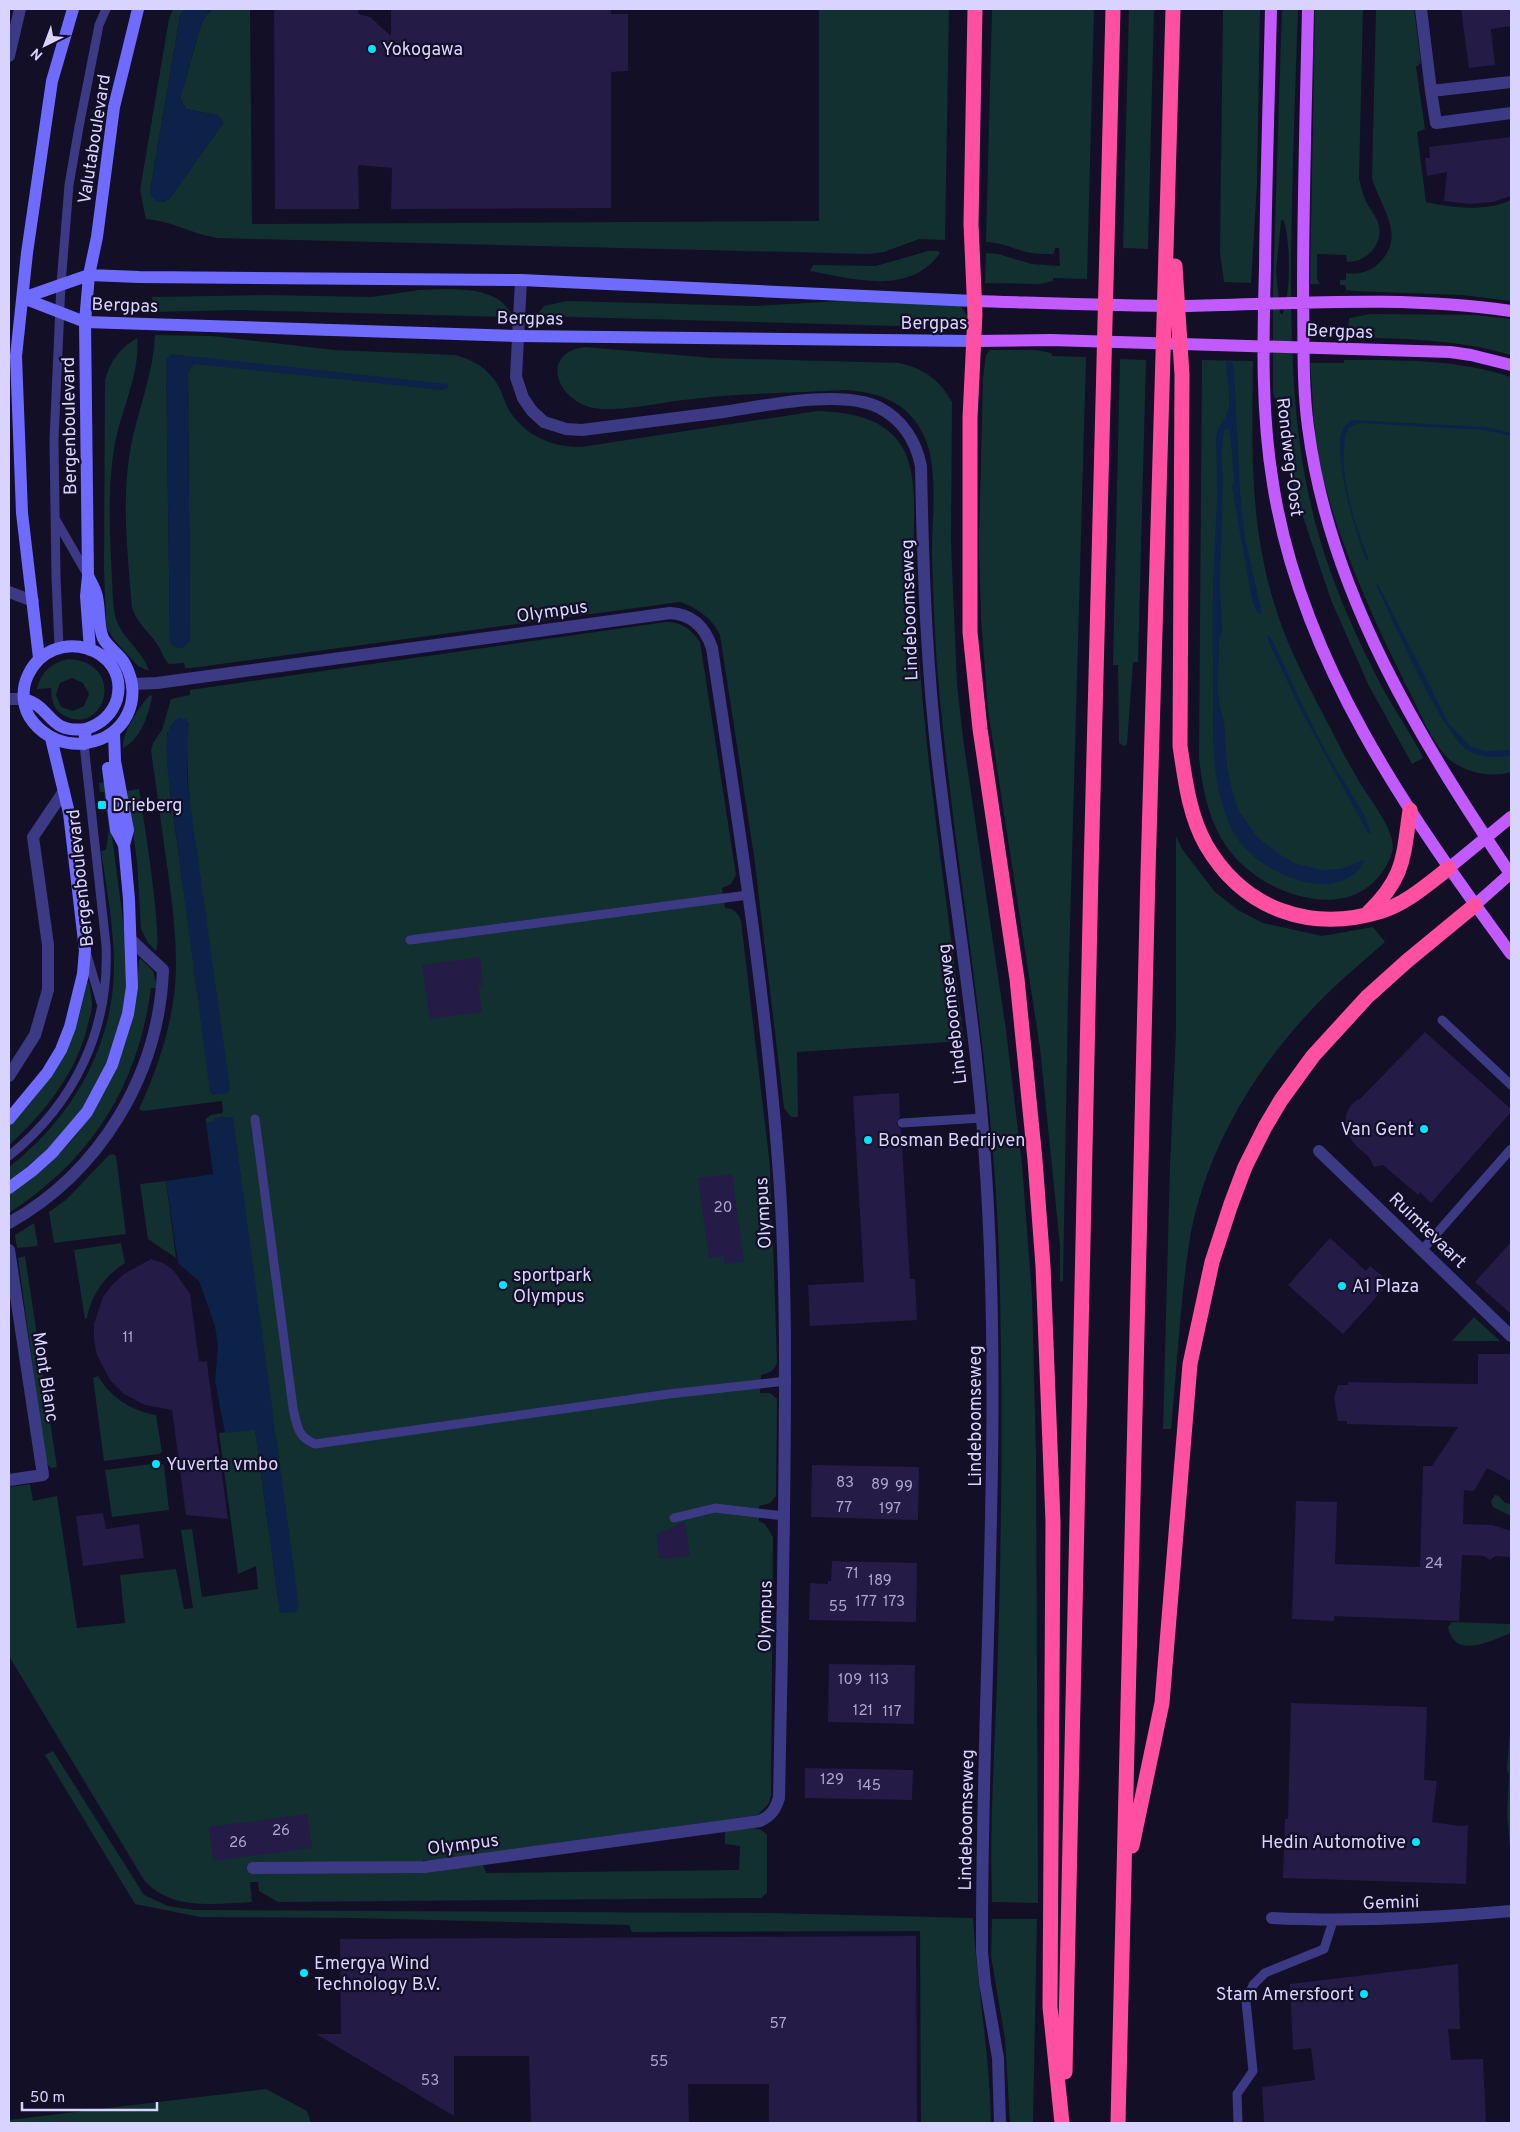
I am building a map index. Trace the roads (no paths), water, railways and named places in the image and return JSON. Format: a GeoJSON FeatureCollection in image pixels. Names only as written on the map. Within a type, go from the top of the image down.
{"type":"FeatureCollection","features":[{"type":"Feature","properties":{"kind":"highway"},"geometry":{"type":"LineString","coordinates":[[976,9],[971,224],[974,341],[970,447],[970,632],[980,729],[1017,979],[1035,1160],[1043,1266],[1053,1522],[1050,2007],[1063,2123]]}},
{"type":"Feature","properties":{"kind":"highway"},"geometry":{"type":"LineString","coordinates":[[1063,2123],[1090,882],[1113,9]]}},
{"type":"Feature","properties":{"kind":"highway"},"geometry":{"type":"LineString","coordinates":[[1118,2123],[1148,873],[1170,172],[1173,9]]}},
{"type":"Feature","properties":{"kind":"highway"},"geometry":{"type":"LineString","coordinates":[[1170,172],[1182,375],[1180,746],[1188,798],[1205,843],[1224,872],[1248,893],[1273,908],[1294,915],[1332,919],[1349,919],[1388,908],[1417,893],[1449,868]]}},
{"type":"Feature","properties":{"kind":"highway"},"geometry":{"type":"LineString","coordinates":[[1367,914],[1387,895],[1397,877],[1403,858],[1410,810]]}},
{"type":"Feature","properties":{"kind":"highway"},"geometry":{"type":"LineString","coordinates":[[1124,1882],[1162,1703],[1190,1364],[1212,1262],[1231,1204],[1265,1127],[1281,1100],[1313,1056],[1367,997],[1475,905]]}},
{"type":"Feature","properties":{"kind":"main road"},"geometry":{"type":"LineString","coordinates":[[39,658],[22,513],[16,356],[24,298],[27,253],[52,80],[73,9]]}},
{"type":"Feature","properties":{"kind":"main road","name":"Valutaboulevard"},"geometry":{"type":"LineString","coordinates":[[89,275],[114,107],[138,9]]}},
{"type":"Feature","properties":{"kind":"main road","name":"Rondweg-Oost"},"geometry":{"type":"LineString","coordinates":[[1271,9],[1264,339],[1265,409],[1273,484],[1296,580],[1314,630],[1359,725],[1410,810],[1511,954]]}},
{"type":"Feature","properties":{"kind":"main road","name":"Rondweg-Oost"},"geometry":{"type":"LineString","coordinates":[[1308,9],[1303,230],[1304,383],[1308,427],[1316,476],[1346,578],[1368,629],[1420,730],[1486,838],[1511,874]]}},
{"type":"Feature","properties":{"kind":"main road","name":"Bergpas"},"geometry":{"type":"LineString","coordinates":[[24,298],[89,275],[149,278],[520,280],[974,301],[1181,306],[1346,300],[1471,306],[1511,311]]}},
{"type":"Feature","properties":{"kind":"main road","name":"Bergenboulevard"},"geometry":{"type":"LineString","coordinates":[[89,275],[85,322],[88,576],[86,596],[90,650]]}},
{"type":"Feature","properties":{"kind":"main road","name":"Bergpas"},"geometry":{"type":"LineString","coordinates":[[24,298],[85,322],[518,336],[974,341],[1051,340],[1450,352],[1511,365]]}},
{"type":"Feature","properties":{"kind":"main road","name":"Bergenboulevard"},"geometry":{"type":"LineString","coordinates":[[88,576],[97,594],[103,638],[125,663],[132,684]]}},
{"type":"Feature","properties":{"kind":"main road"},"geometry":{"type":"LineString","coordinates":[[24,699],[37,705],[56,724],[65,729],[74,731],[86,729],[101,723],[115,705],[118,683],[108,663],[100,655],[75,646],[59,647],[39,658],[26,681],[24,699],[25,708],[31,720],[41,732],[51,738],[74,744],[84,744],[109,735],[128,716],[131,706],[132,684],[118,683]]}},
{"type":"Feature","properties":{"kind":"main road"},"geometry":{"type":"LineString","coordinates":[[9,1188],[32,1171],[58,1147],[87,1112],[115,1057],[128,1014],[132,987],[131,940],[124,845],[116,830],[109,735],[101,723]]}},
{"type":"Feature","properties":{"kind":"main road"},"geometry":{"type":"LineString","coordinates":[[84,744],[86,729]]}},
{"type":"Feature","properties":{"kind":"main road","name":"Bergenboulevard"},"geometry":{"type":"LineString","coordinates":[[9,1119],[47,1074],[61,1050],[78,1000],[85,950],[69,813],[51,738]]}},
{"type":"Feature","properties":{"kind":"main road"},"geometry":{"type":"LineString","coordinates":[[1449,868],[1511,817]]}},
{"type":"Feature","properties":{"kind":"main road"},"geometry":{"type":"LineString","coordinates":[[1475,905],[1511,874]]}},
{"type":"Feature","properties":{"kind":"street"},"geometry":{"type":"LineString","coordinates":[[9,56],[20,9]]}},
{"type":"Feature","properties":{"kind":"street"},"geometry":{"type":"LineString","coordinates":[[1421,9],[1436,123],[1511,113]]}},
{"type":"Feature","properties":{"kind":"street"},"geometry":{"type":"LineString","coordinates":[[1431,91],[1511,82]]}},
{"type":"Feature","properties":{"kind":"street","name":"Lindeboomseweg"},"geometry":{"type":"LineString","coordinates":[[520,280],[516,377],[523,398],[532,411],[544,422],[554,426],[582,430],[802,401],[842,400],[878,408],[895,419],[912,439],[921,466],[926,628],[932,707],[940,786],[974,1037],[982,1118],[990,1252],[993,1344],[992,1521],[987,1642],[982,1952],[985,1983],[998,2058],[1000,2123]]}},
{"type":"Feature","properties":{"kind":"street"},"geometry":{"type":"LineString","coordinates":[[9,592],[33,601]]}},
{"type":"Feature","properties":{"kind":"street","name":"Olympus"},"geometry":{"type":"LineString","coordinates":[[132,684],[156,683],[670,613],[689,616],[703,629],[712,648],[763,1010],[780,1190],[786,1380],[778,1798],[776,1807],[765,1819],[699,1830],[425,1867],[253,1868]]}},
{"type":"Feature","properties":{"kind":"street"},"geometry":{"type":"LineString","coordinates":[[9,699],[24,699]]}},
{"type":"Feature","properties":{"kind":"street","name":"Bergenboulevard"},"geometry":{"type":"LineString","coordinates":[[9,1076],[35,1035],[48,990],[48,945],[33,837],[64,791]]}},
{"type":"Feature","properties":{"kind":"street"},"geometry":{"type":"LineString","coordinates":[[9,1223],[53,1193],[85,1163],[111,1129],[142,1072],[158,1017],[162,970],[131,940]]}},
{"type":"Feature","properties":{"kind":"street","name":"Ruimtevaart"},"geometry":{"type":"LineString","coordinates":[[1319,1151],[1423,1249],[1511,1336]]}},
{"type":"Feature","properties":{"kind":"street","name":"Mont Blanc"},"geometry":{"type":"LineString","coordinates":[[9,1250],[43,1475],[9,1480]]}},
{"type":"Feature","properties":{"kind":"street","name":"Gemini"},"geometry":{"type":"LineString","coordinates":[[1272,1918],[1333,1921],[1425,1918],[1511,1911]]}},
{"type":"Feature","properties":{"kind":"lane","name":"Valutaboulevard"},"geometry":{"type":"LineString","coordinates":[[98,9],[99,25]]}},
{"type":"Feature","properties":{"kind":"lane","name":"Valutaboulevard"},"geometry":{"type":"LineString","coordinates":[[61,284],[69,185],[99,25],[106,9]]}},
{"type":"Feature","properties":{"kind":"lane","name":"Bergenboulevard"},"geometry":{"type":"LineString","coordinates":[[59,647],[54,440],[61,284]]}},
{"type":"Feature","properties":{"kind":"lane","name":"Bergenboulevard"},"geometry":{"type":"LineString","coordinates":[[55,519],[88,576]]}},
{"type":"Feature","properties":{"kind":"lane","name":"Bergenboulevard"},"geometry":{"type":"LineString","coordinates":[[9,1156],[46,1122],[61,1101],[88,1053],[102,1008],[107,973],[106,945],[84,744]]}},
{"type":"Feature","properties":{"kind":"lane"},"geometry":{"type":"LineString","coordinates":[[410,940],[748,895]]}},
{"type":"Feature","properties":{"kind":"lane","name":"Bergenboulevard"},"geometry":{"type":"LineString","coordinates":[[85,950],[102,1008]]}},
{"type":"Feature","properties":{"kind":"lane"},"geometry":{"type":"LineString","coordinates":[[1442,1020],[1511,1085]]}},
{"type":"Feature","properties":{"kind":"lane"},"geometry":{"type":"LineString","coordinates":[[902,1123],[982,1118]]}},
{"type":"Feature","properties":{"kind":"lane"},"geometry":{"type":"LineString","coordinates":[[255,1119],[294,1408],[298,1429],[307,1441],[315,1444],[669,1394],[786,1380]]}},
{"type":"Feature","properties":{"kind":"lane"},"geometry":{"type":"LineString","coordinates":[[1423,1249],[1511,1149]]}},
{"type":"Feature","properties":{"kind":"lane"},"geometry":{"type":"LineString","coordinates":[[674,1518],[715,1508],[784,1516]]}},
{"type":"Feature","properties":{"kind":"lane"},"geometry":{"type":"LineString","coordinates":[[1238,2123],[1237,2094],[1253,2071],[1246,2001],[1254,1985],[1265,1973],[1324,1949],[1333,1921]]}},
{"type":"Feature","properties":{"kind":"water"},"geometry":{"type":"Polygon","coordinates":[[[184,9],[213,9],[206,15],[201,25],[180,99],[186,109],[217,115],[222,119],[223,123],[169,200],[157,202],[151,196],[150,191],[180,16],[184,9]]]}},
{"type":"Feature","properties":{"kind":"water"},"geometry":{"type":"Polygon","coordinates":[[[171,354],[447,384],[449,387],[442,390],[194,364],[188,373],[190,641],[182,648],[175,647],[170,643],[166,360],[171,354]]]}},
{"type":"Feature","properties":{"kind":"water"},"geometry":{"type":"Polygon","coordinates":[[[1226,361],[1232,362],[1234,368],[1240,493],[1245,538],[1262,614],[1258,614],[1252,600],[1232,487],[1234,479],[1231,441],[1229,430],[1226,429],[1224,430],[1221,455],[1223,477],[1220,584],[1222,632],[1219,641],[1218,691],[1219,704],[1224,721],[1227,765],[1232,790],[1239,811],[1257,837],[1294,863],[1321,870],[1341,869],[1364,860],[1359,870],[1345,880],[1334,883],[1316,884],[1303,882],[1263,864],[1242,845],[1235,835],[1219,793],[1215,770],[1213,725],[1213,598],[1217,491],[1216,437],[1227,414],[1229,404],[1226,361]]]}},
{"type":"Feature","properties":{"kind":"water"},"geometry":{"type":"Polygon","coordinates":[[[1351,420],[1487,427],[1511,433],[1511,436],[1484,430],[1360,423],[1348,428],[1344,459],[1345,476],[1352,512],[1369,559],[1366,560],[1356,532],[1346,493],[1340,456],[1340,440],[1343,429],[1351,420]]]}},
{"type":"Feature","properties":{"kind":"water"},"geometry":{"type":"Polygon","coordinates":[[[1378,584],[1449,724],[1471,747],[1486,751],[1511,750],[1511,754],[1497,757],[1479,755],[1470,752],[1458,741],[1445,723],[1418,675],[1376,585],[1378,584]]]}},
{"type":"Feature","properties":{"kind":"water"},"geometry":{"type":"Polygon","coordinates":[[[1267,635],[1271,638],[1307,715],[1336,769],[1364,814],[1371,834],[1368,833],[1303,714],[1267,635]]]}},
{"type":"Feature","properties":{"kind":"water"},"geometry":{"type":"Polygon","coordinates":[[[179,718],[186,719],[189,724],[187,780],[230,1089],[227,1093],[213,1095],[210,1092],[168,774],[167,735],[173,722],[179,718]]]}},
{"type":"Feature","properties":{"kind":"water"},"geometry":{"type":"Polygon","coordinates":[[[233,1117],[299,1606],[296,1612],[280,1613],[255,1430],[225,1433],[215,1381],[218,1346],[215,1326],[199,1281],[178,1263],[166,1181],[213,1174],[206,1123],[213,1122],[216,1118],[233,1117]]]}},
{"type":"Feature","properties":{"kind":"place","name":"Yokogawa"},"geometry":{"type":"Point","coordinates":[372,49]}},
{"type":"Feature","properties":{"kind":"place","name":"Drieberg"},"geometry":{"type":"Point","coordinates":[102,805]}},
{"type":"Feature","properties":{"kind":"place","name":"Van Gent"},"geometry":{"type":"Point","coordinates":[1424,1129]}},
{"type":"Feature","properties":{"kind":"place","name":"Bosman Bedrijven"},"geometry":{"type":"Point","coordinates":[868,1140]}},
{"type":"Feature","properties":{"kind":"place","name":"sportpark Olympus"},"geometry":{"type":"Point","coordinates":[503,1285]}},
{"type":"Feature","properties":{"kind":"place","name":"A1 Plaza"},"geometry":{"type":"Point","coordinates":[1342,1286]}},
{"type":"Feature","properties":{"kind":"place","name":"Yuverta vmbo"},"geometry":{"type":"Point","coordinates":[156,1464]}},
{"type":"Feature","properties":{"kind":"place","name":"Hedin Automotive"},"geometry":{"type":"Point","coordinates":[1416,1842]}},
{"type":"Feature","properties":{"kind":"place","name":"Emergya Wind Technology B.V."},"geometry":{"type":"Point","coordinates":[304,1973]}},
{"type":"Feature","properties":{"kind":"place","name":"Stam Amersfoort"},"geometry":{"type":"Point","coordinates":[1364,1994]}}]}
